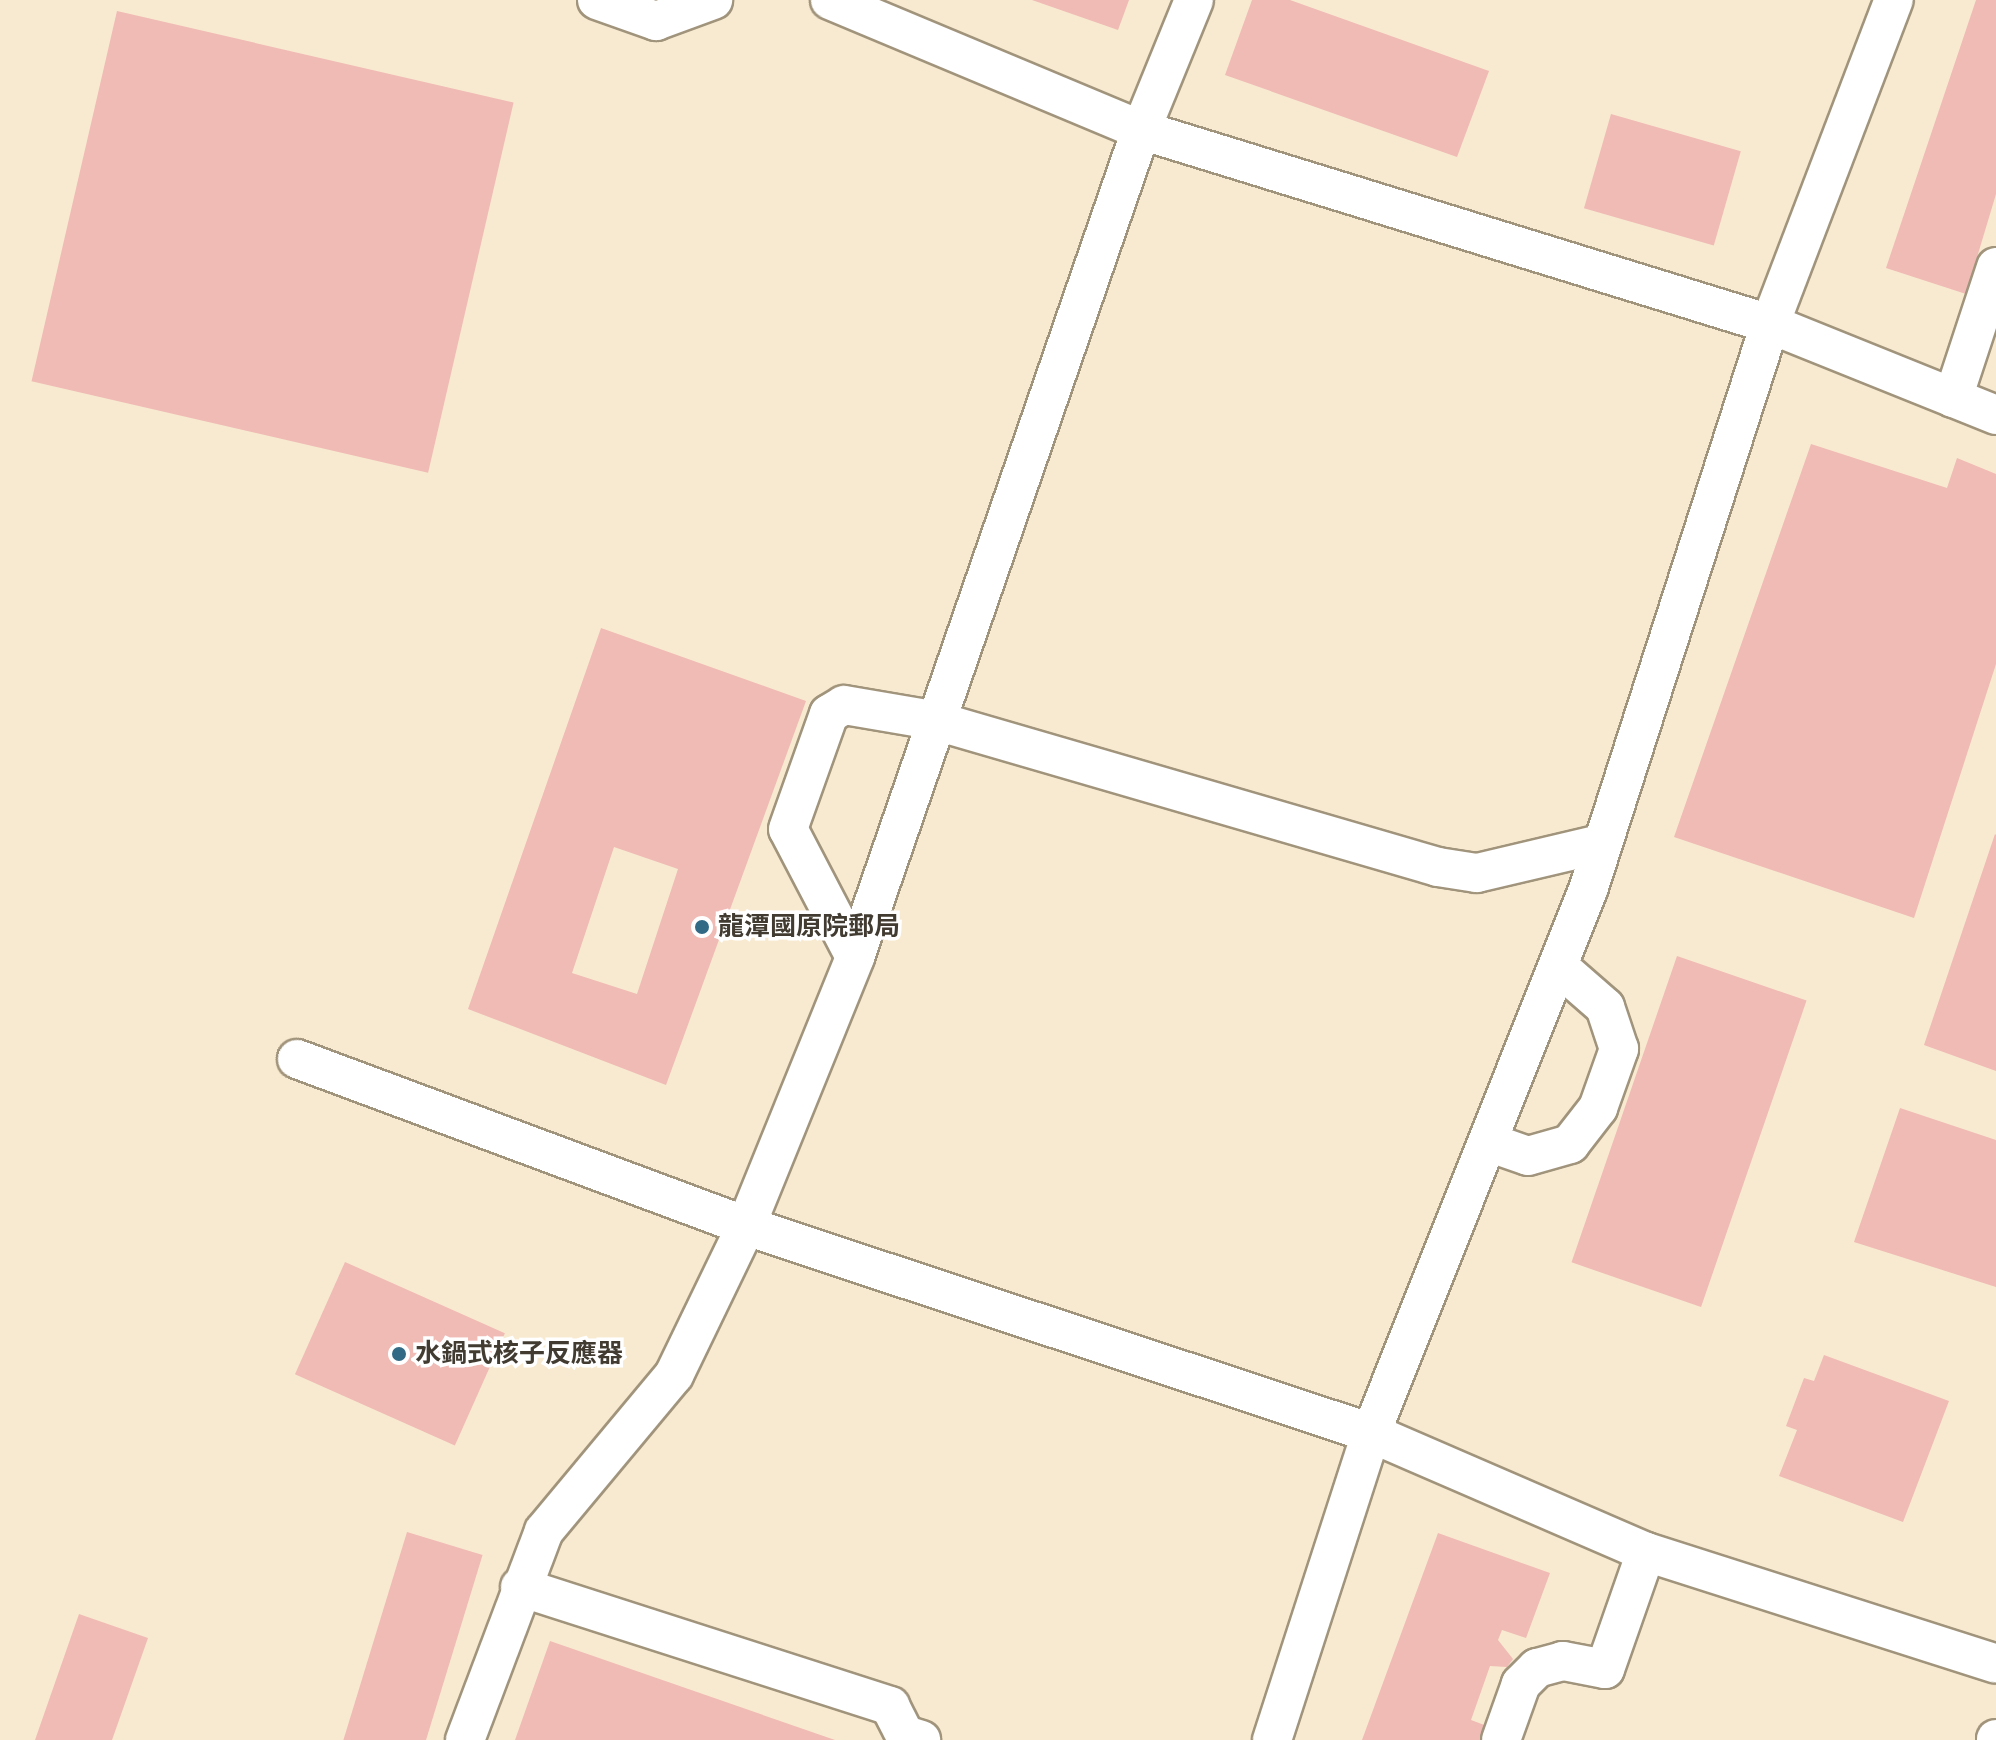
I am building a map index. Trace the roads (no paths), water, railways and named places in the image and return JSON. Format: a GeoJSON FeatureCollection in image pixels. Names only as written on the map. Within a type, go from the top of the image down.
{"type":"FeatureCollection","features":[{"type":"Feature","properties":{"kind":"lane"},"geometry":{"type":"LineString","coordinates":[[597,0],[656,21],[713,0]]}},
{"type":"Feature","properties":{"kind":"lane"},"geometry":{"type":"LineString","coordinates":[[830,0],[1141,130],[1770,324],[1996,415]]}},
{"type":"Feature","properties":{"kind":"lane"},"geometry":{"type":"LineString","coordinates":[[465,1740],[520,1587],[544,1531],[674,1375],[746,1226],[855,957],[933,720],[1141,130],[1194,0]]}},
{"type":"Feature","properties":{"kind":"lane"},"geometry":{"type":"LineString","coordinates":[[1272,1740],[1371,1433],[1558,966],[1770,324],[1894,0]]}},
{"type":"Feature","properties":{"kind":"lane"},"geometry":{"type":"LineString","coordinates":[[1953,398],[1996,267]]}},
{"type":"Feature","properties":{"kind":"lane"},"geometry":{"type":"LineString","coordinates":[[855,957],[788,818],[829,714],[864,704],[933,720],[1438,867],[1477,873],[1600,844]]}},
{"type":"Feature","properties":{"kind":"lane"},"geometry":{"type":"LineString","coordinates":[[1488,1142],[1528,1156],[1570,1144],[1598,1108],[1619,1049],[1605,1007],[1558,966]]}},
{"type":"Feature","properties":{"kind":"lane"},"geometry":{"type":"LineString","coordinates":[[297,1059],[746,1226],[1371,1433],[1646,1552],[1996,1664]]}},
{"type":"Feature","properties":{"kind":"lane"},"geometry":{"type":"LineString","coordinates":[[1501,1740],[1521,1684],[1537,1668],[1563,1661],[1605,1669],[1646,1552]]}},
{"type":"Feature","properties":{"kind":"lane"},"geometry":{"type":"LineString","coordinates":[[520,1587],[890,1706],[905,1735],[921,1740]]}},
{"type":"Feature","properties":{"kind":"place","name":"龍潭國原院郵局"},"geometry":{"type":"Point","coordinates":[702,927]}},
{"type":"Feature","properties":{"kind":"place","name":"水鍋式核子反應器"},"geometry":{"type":"Point","coordinates":[399,1354]}}]}
